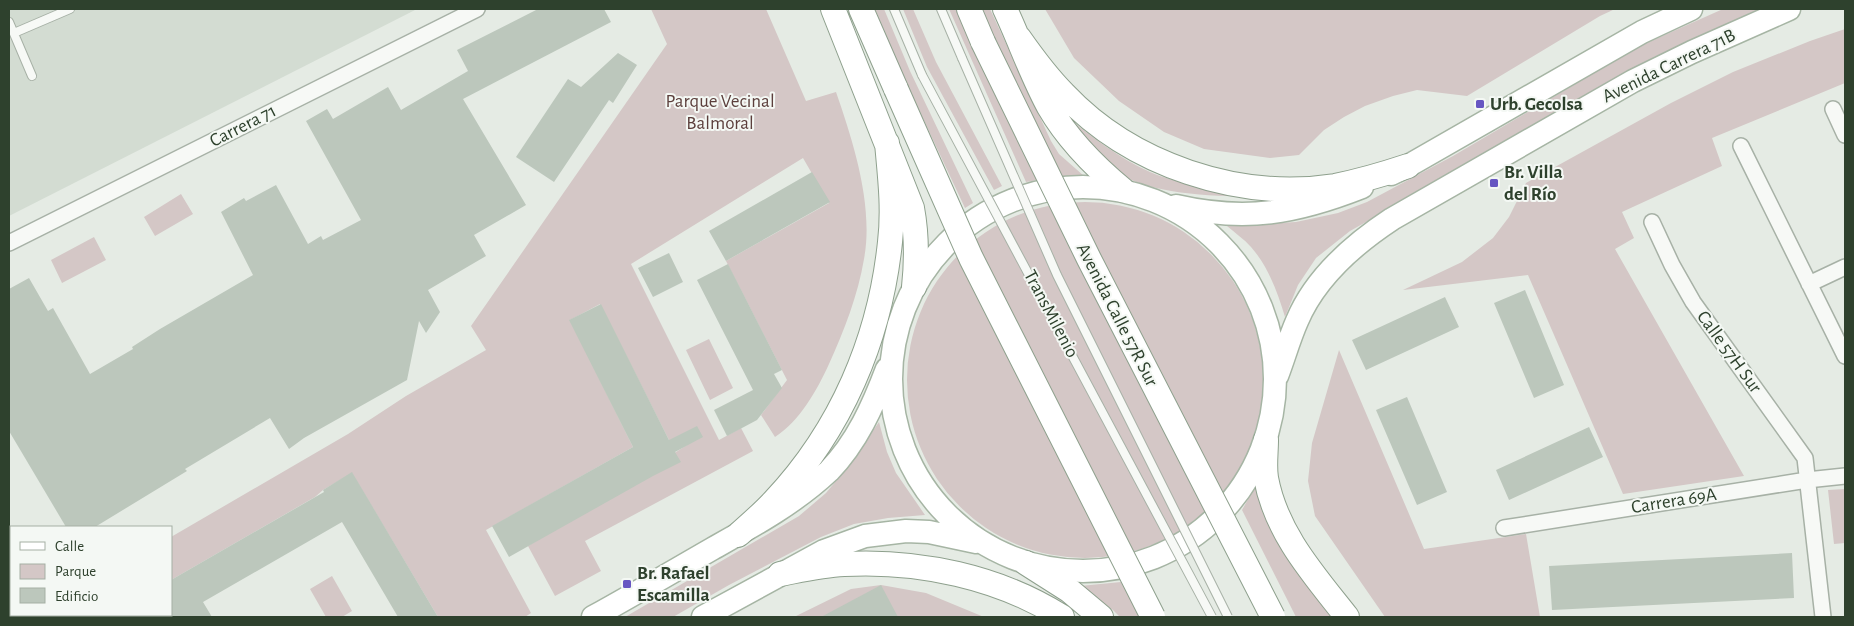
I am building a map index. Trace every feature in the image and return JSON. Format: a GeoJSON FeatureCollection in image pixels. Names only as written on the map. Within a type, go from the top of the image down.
{"type":"FeatureCollection","features":[{"type":"Feature","properties":{"kind":"highway"},"geometry":{"type":"LineString","coordinates":[[833,9],[912,208],[916,227],[917,257],[914,286]]}},
{"type":"Feature","properties":{"kind":"highway"},"geometry":{"type":"LineString","coordinates":[[861,9],[972,258],[1153,617]]}},
{"type":"Feature","properties":{"kind":"highway","name":"Avenida Calle 57R Sur"},"geometry":{"type":"LineString","coordinates":[[969,9],[983,42],[1089,259],[1273,617]]}},
{"type":"Feature","properties":{"kind":"highway"},"geometry":{"type":"LineString","coordinates":[[1005,9],[1049,107],[1070,138],[1094,166],[1123,190]]}},
{"type":"Feature","properties":{"kind":"highway"},"geometry":{"type":"LineString","coordinates":[[1019,38],[1059,89],[1093,120],[1123,141],[1155,159],[1189,172],[1224,182],[1260,188],[1297,189],[1333,186],[1362,180],[1408,166]]}},
{"type":"Feature","properties":{"kind":"highway"},"geometry":{"type":"LineString","coordinates":[[738,535],[780,494],[805,465],[832,425],[854,382],[872,336],[884,289],[890,240],[891,192],[887,143]]}},
{"type":"Feature","properties":{"kind":"highway"},"geometry":{"type":"LineString","coordinates":[[1266,440],[1266,477],[1282,526],[1304,561],[1347,617]]}},
{"type":"Feature","properties":{"kind":"highway"},"geometry":{"type":"LineString","coordinates":[[1026,563],[1070,591],[1101,617]]}},
{"type":"Feature","properties":{"kind":"highway"},"geometry":{"type":"LineString","coordinates":[[780,574],[843,564],[907,566],[939,570],[1000,588],[1030,600],[1062,617]]}},
{"type":"Feature","properties":{"kind":"main road","name":"Avenida Carrera 71B"},"geometry":{"type":"LineString","coordinates":[[1158,202],[1196,211],[1259,214],[1290,210],[1324,202],[1408,166],[1642,32],[1691,9]]}},
{"type":"Feature","properties":{"kind":"main road","name":"Avenida Carrera 71B"},"geometry":{"type":"LineString","coordinates":[[1275,381],[1297,320],[1313,293],[1330,270],[1368,235],[1392,219],[1634,80],[1789,9]]}},
{"type":"Feature","properties":{"kind":"main road"},"geometry":{"type":"LineString","coordinates":[[703,617],[824,551],[865,536],[906,531],[929,532],[986,545],[1026,563],[1062,571],[1100,572],[1136,565],[1171,551],[1203,531],[1229,505],[1251,474],[1266,440],[1272,411],[1275,381],[1270,336],[1255,294],[1230,256],[1197,224],[1158,202],[1123,190],[1074,186],[1025,195],[980,215],[943,247],[914,286],[896,332],[892,356],[891,388],[895,419],[904,450],[919,478],[937,504],[960,526],[986,545]]}},
{"type":"Feature","properties":{"kind":"main road"},"geometry":{"type":"LineString","coordinates":[[593,617],[738,535],[783,507],[830,470],[851,443],[872,407],[892,356]]}},
{"type":"Feature","properties":{"kind":"street","name":"Carrera 71"},"geometry":{"type":"LineString","coordinates":[[9,243],[477,9]]}},
{"type":"Feature","properties":{"kind":"street"},"geometry":{"type":"LineString","coordinates":[[1832,108],[1845,135]]}},
{"type":"Feature","properties":{"kind":"street"},"geometry":{"type":"LineString","coordinates":[[1741,146],[1845,356]]}},
{"type":"Feature","properties":{"kind":"street","name":"Calle 57H Sur"},"geometry":{"type":"LineString","coordinates":[[1652,222],[1693,302],[1805,458],[1823,617]]}},
{"type":"Feature","properties":{"kind":"street"},"geometry":{"type":"LineString","coordinates":[[1809,284],[1845,267]]}},
{"type":"Feature","properties":{"kind":"street","name":"Carrera 69A"},"geometry":{"type":"LineString","coordinates":[[1504,528],[1807,480],[1845,476]]}},
{"type":"Feature","properties":{"kind":"lane"},"geometry":{"type":"LineString","coordinates":[[14,33],[70,9]]}},
{"type":"Feature","properties":{"kind":"lane","name":"TransMilenio"},"geometry":{"type":"LineString","coordinates":[[894,9],[922,75],[1212,617]]}},
{"type":"Feature","properties":{"kind":"lane","name":"TransMilenio"},"geometry":{"type":"LineString","coordinates":[[941,9],[1057,275],[1228,617]]}},
{"type":"Feature","properties":{"kind":"lane"},"geometry":{"type":"LineString","coordinates":[[9,22],[32,76]]}},
{"type":"Feature","properties":{"kind":"shaded area"},"geometry":{"type":"Polygon","coordinates":[[[9,9],[417,9],[9,216],[9,9]]]}},
{"type":"Feature","properties":{"kind":"green space","name":"Parque Vecinal Balmoral"},"geometry":{"type":"Polygon","coordinates":[[[651,9],[766,9],[806,101],[836,92],[855,152],[864,196],[866,239],[864,259],[854,299],[835,351],[813,394],[800,414],[775,437],[761,415],[787,380],[726,261],[829,203],[803,158],[631,264],[719,440],[741,428],[753,451],[585,541],[601,571],[555,596],[528,546],[687,445],[669,440],[600,304],[570,320],[633,447],[486,530],[531,613],[525,617],[438,617],[352,473],[323,490],[315,497],[172,579],[172,536],[348,434],[406,396],[486,350],[471,326],[667,44],[651,9]]]}},
{"type":"Feature","properties":{"kind":"green space"},"geometry":{"type":"Polygon","coordinates":[[[875,9],[884,9],[910,71],[973,203],[965,208],[903,76],[875,9]]]}},
{"type":"Feature","properties":{"kind":"green space"},"geometry":{"type":"Polygon","coordinates":[[[903,9],[913,9],[936,62],[1002,186],[994,190],[927,67],[903,9]]]}},
{"type":"Feature","properties":{"kind":"green space"},"geometry":{"type":"Polygon","coordinates":[[[949,9],[959,9],[1038,180],[1026,182],[949,9]]]}},
{"type":"Feature","properties":{"kind":"green space"},"geometry":{"type":"Polygon","coordinates":[[[977,9],[990,9],[1051,141],[1059,154],[1084,176],[1061,178],[977,9]]]}},
{"type":"Feature","properties":{"kind":"green space"},"geometry":{"type":"Polygon","coordinates":[[[1045,9],[1615,9],[1600,16],[1467,96],[1417,90],[1393,96],[1365,106],[1344,117],[1324,130],[1299,155],[1270,158],[1204,149],[1164,132],[1119,101],[1074,58],[1045,9]]]}},
{"type":"Feature","properties":{"kind":"green space"},"geometry":{"type":"Polygon","coordinates":[[[1723,9],[1764,9],[1654,57],[1563,111],[1350,231],[1316,258],[1298,285],[1285,317],[1276,289],[1257,254],[1227,226],[1296,222],[1338,213],[1367,202],[1453,156],[1640,46],[1723,9]]]}},
{"type":"Feature","properties":{"kind":"green space"},"geometry":{"type":"Polygon","coordinates":[[[1845,29],[1845,83],[1712,138],[1722,166],[1622,212],[1634,238],[1615,249],[1744,476],[1623,494],[1528,275],[1403,290],[1462,262],[1493,238],[1509,217],[1526,183],[1671,103],[1733,72],[1845,29]]]}},
{"type":"Feature","properties":{"kind":"green space"},"geometry":{"type":"Polygon","coordinates":[[[1064,114],[1105,146],[1150,172],[1191,185],[1263,196],[1183,193],[1142,184],[1124,177],[1104,162],[1064,114]]]}},
{"type":"Feature","properties":{"kind":"green space"},"geometry":{"type":"Polygon","coordinates":[[[181,194],[193,214],[155,236],[144,217],[181,194]]]}},
{"type":"Feature","properties":{"kind":"green space"},"geometry":{"type":"Polygon","coordinates":[[[1085,202],[1120,205],[1153,216],[1184,232],[1211,254],[1233,281],[1249,312],[1260,345],[1263,380],[1260,415],[1249,448],[1233,479],[1211,506],[1184,528],[1153,544],[1120,555],[1085,558],[1050,555],[1017,544],[986,528],[959,506],[937,479],[921,448],[910,415],[907,380],[910,345],[921,312],[937,281],[959,254],[986,232],[1017,216],[1050,205],[1085,202]]]}},
{"type":"Feature","properties":{"kind":"green space"},"geometry":{"type":"Polygon","coordinates":[[[94,237],[106,260],[62,283],[51,260],[94,237]]]}},
{"type":"Feature","properties":{"kind":"green space"},"geometry":{"type":"Polygon","coordinates":[[[709,339],[733,388],[710,400],[686,350],[709,339]]]}},
{"type":"Feature","properties":{"kind":"green space"},"geometry":{"type":"Polygon","coordinates":[[[1339,350],[1424,549],[1526,534],[1540,617],[1385,617],[1315,516],[1308,481],[1312,443],[1339,350]]]}},
{"type":"Feature","properties":{"kind":"green space"},"geometry":{"type":"Polygon","coordinates":[[[879,422],[887,452],[896,473],[925,515],[888,518],[854,524],[821,537],[729,585],[673,617],[625,617],[799,516],[826,493],[850,464],[879,422]]]}},
{"type":"Feature","properties":{"kind":"green space"},"geometry":{"type":"Polygon","coordinates":[[[1259,480],[1334,617],[1296,617],[1242,510],[1259,480]]]}},
{"type":"Feature","properties":{"kind":"green space"},"geometry":{"type":"Polygon","coordinates":[[[1845,489],[1845,543],[1834,544],[1828,490],[1845,489]]]}},
{"type":"Feature","properties":{"kind":"green space"},"geometry":{"type":"Polygon","coordinates":[[[332,576],[352,611],[342,617],[326,617],[310,589],[332,576]]]}},
{"type":"Feature","properties":{"kind":"green space"},"geometry":{"type":"Polygon","coordinates":[[[1121,582],[1140,617],[1120,617],[1080,586],[1121,582]]]}},
{"type":"Feature","properties":{"kind":"green space"},"geometry":{"type":"Polygon","coordinates":[[[881,585],[926,593],[984,617],[794,617],[851,589],[881,585]]]}},
{"type":"Feature","properties":{"kind":"green space"},"geometry":{"type":"Polygon","coordinates":[[[60,616],[173,617],[61,617],[60,616]]]}},
{"type":"Feature","properties":{"kind":"building"},"geometry":{"type":"Polygon","coordinates":[[[538,9],[604,9],[611,22],[463,99],[526,205],[474,235],[486,256],[428,290],[440,312],[426,333],[419,321],[407,380],[304,438],[289,449],[270,418],[185,469],[187,471],[97,526],[65,526],[9,431],[9,289],[29,278],[48,311],[53,308],[90,374],[133,349],[132,347],[160,329],[253,275],[221,212],[244,198],[246,201],[276,185],[308,244],[321,236],[323,240],[361,220],[306,121],[327,109],[333,119],[388,87],[401,110],[468,71],[457,50],[538,9]]]}},
{"type":"Feature","properties":{"kind":"building"},"geometry":{"type":"Polygon","coordinates":[[[618,53],[637,65],[613,103],[609,100],[554,182],[516,157],[568,79],[581,87],[618,53]]]}},
{"type":"Feature","properties":{"kind":"building"},"geometry":{"type":"Polygon","coordinates":[[[812,172],[830,202],[726,261],[709,231],[812,172]]]}},
{"type":"Feature","properties":{"kind":"building"},"geometry":{"type":"Polygon","coordinates":[[[669,253],[683,282],[653,297],[638,268],[669,253]]]}},
{"type":"Feature","properties":{"kind":"building"},"geometry":{"type":"Polygon","coordinates":[[[728,264],[782,370],[774,374],[782,388],[757,420],[727,436],[714,410],[753,390],[697,280],[728,264]]]}},
{"type":"Feature","properties":{"kind":"building"},"geometry":{"type":"Polygon","coordinates":[[[1525,290],[1564,385],[1534,398],[1494,303],[1525,290]]]}},
{"type":"Feature","properties":{"kind":"building"},"geometry":{"type":"Polygon","coordinates":[[[1445,297],[1459,327],[1366,370],[1352,340],[1445,297]]]}},
{"type":"Feature","properties":{"kind":"building"},"geometry":{"type":"Polygon","coordinates":[[[601,304],[669,440],[697,426],[703,437],[675,452],[681,462],[509,557],[492,526],[633,447],[569,320],[601,304]]]}},
{"type":"Feature","properties":{"kind":"building"},"geometry":{"type":"Polygon","coordinates":[[[1407,397],[1447,492],[1417,505],[1376,410],[1407,397]]]}},
{"type":"Feature","properties":{"kind":"building"},"geometry":{"type":"Polygon","coordinates":[[[1589,427],[1603,457],[1509,500],[1496,470],[1589,427]]]}},
{"type":"Feature","properties":{"kind":"building"},"geometry":{"type":"Polygon","coordinates":[[[352,472],[438,617],[398,617],[342,522],[203,602],[212,617],[171,617],[172,579],[324,492],[323,490],[352,472]]]}},
{"type":"Feature","properties":{"kind":"building"},"geometry":{"type":"Polygon","coordinates":[[[1792,553],[1794,598],[1552,610],[1549,566],[1792,553]]]}},
{"type":"Feature","properties":{"kind":"building"},"geometry":{"type":"Polygon","coordinates":[[[881,585],[898,617],[821,617],[881,585]]]}},
{"type":"Feature","properties":{"kind":"place","name":"Urb. Gecolsa"},"geometry":{"type":"Point","coordinates":[1480,104]}},
{"type":"Feature","properties":{"kind":"place","name":"Br. Villa del Río"},"geometry":{"type":"Point","coordinates":[1494,183]}},
{"type":"Feature","properties":{"kind":"place","name":"Br. Rafael Escamilla"},"geometry":{"type":"Point","coordinates":[627,584]}}]}
